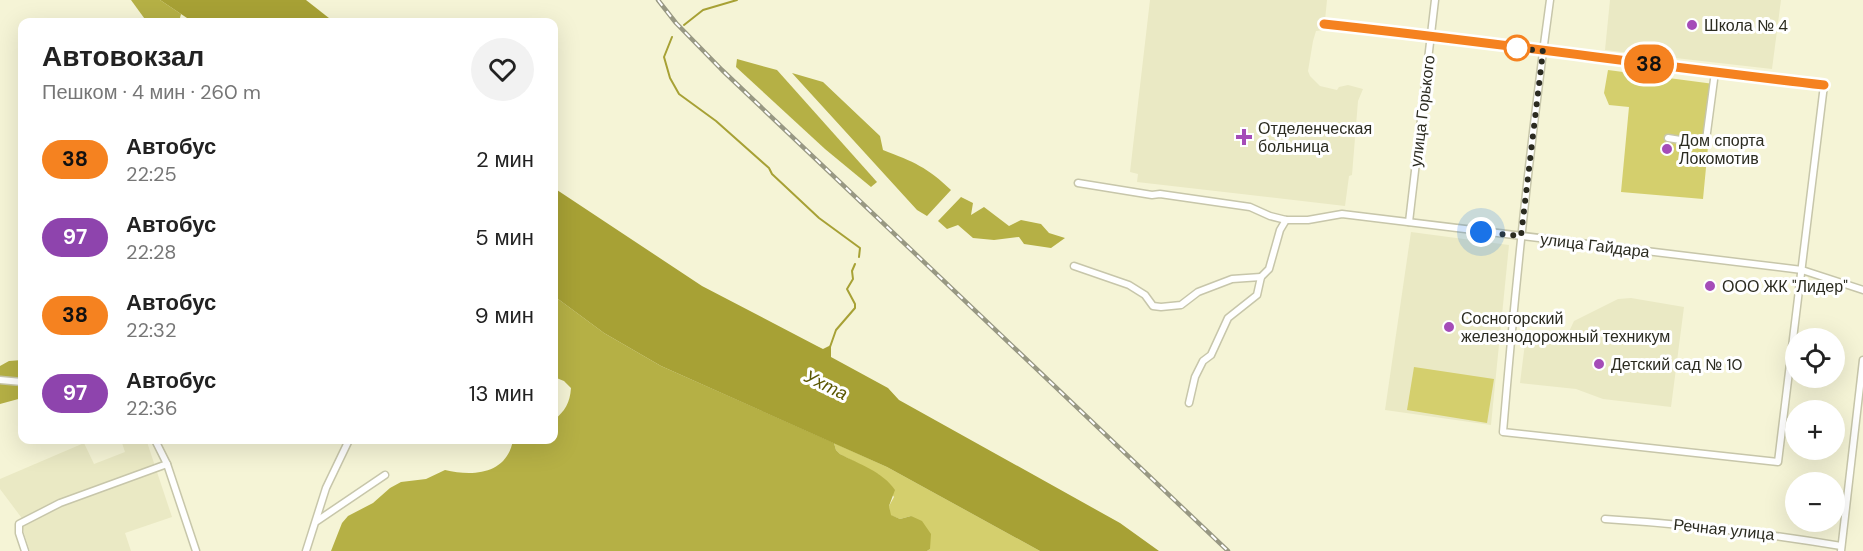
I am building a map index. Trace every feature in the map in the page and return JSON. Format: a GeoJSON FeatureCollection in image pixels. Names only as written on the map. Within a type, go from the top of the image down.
{"type":"FeatureCollection","features":[{"type":"Feature","properties":{"kind":"street","name":"улица Горького"},"geometry":{"type":"LineString","coordinates":[[1409,222],[1435,0]]}},
{"type":"Feature","properties":{"kind":"street"},"geometry":{"type":"LineString","coordinates":[[1324,24],[1431,36],[1543,51],[1824,85],[1778,462],[1503,432],[1521,236],[1543,51],[1550,0]]}},
{"type":"Feature","properties":{"kind":"street"},"geometry":{"type":"LineString","coordinates":[[1668,138],[1699,143],[1706,140],[1715,72]]}},
{"type":"Feature","properties":{"kind":"street","name":"улица Гайдара"},"geometry":{"type":"LineString","coordinates":[[1078,183],[1250,207],[1286,220],[1308,220],[1342,214],[1802,270],[1863,290]]}},
{"type":"Feature","properties":{"kind":"street"},"geometry":{"type":"LineString","coordinates":[[1189,403],[1195,377],[1203,361],[1211,355],[1228,318],[1257,295],[1261,277],[1269,269],[1280,230],[1286,220]]}},
{"type":"Feature","properties":{"kind":"street"},"geometry":{"type":"LineString","coordinates":[[1074,266],[1129,285],[1145,295],[1153,306],[1161,307],[1181,305],[1198,292],[1238,277],[1261,277]]}},
{"type":"Feature","properties":{"kind":"street"},"geometry":{"type":"LineString","coordinates":[[1841,549],[1863,360]]}},
{"type":"Feature","properties":{"kind":"street"},"geometry":{"type":"LineString","coordinates":[[0,380],[18,382]]}},
{"type":"Feature","properties":{"kind":"street"},"geometry":{"type":"LineString","coordinates":[[157,444],[167,464],[196,551]]}},
{"type":"Feature","properties":{"kind":"street"},"geometry":{"type":"LineString","coordinates":[[306,551],[326,488],[347,444]]}},
{"type":"Feature","properties":{"kind":"street"},"geometry":{"type":"LineString","coordinates":[[25,551],[19,532],[20,524],[60,504],[167,464]]}},
{"type":"Feature","properties":{"kind":"street"},"geometry":{"type":"LineString","coordinates":[[317,521],[385,475]]}},
{"type":"Feature","properties":{"kind":"street","name":"Речная улица"},"geometry":{"type":"LineString","coordinates":[[1605,519],[1701,525],[1769,534],[1841,549]]}},
{"type":"Feature","properties":{"kind":"shaded area"},"geometry":{"type":"Polygon","coordinates":[[[131,0],[160,0],[181,14],[180,18],[144,18],[131,0]]]}},
{"type":"Feature","properties":{"kind":"shaded area","name":"Отделенческая больница"},"geometry":{"type":"Polygon","coordinates":[[[1150,0],[1327,0],[1324,30],[1316,31],[1313,41],[1308,71],[1310,76],[1320,86],[1337,90],[1339,87],[1348,85],[1363,89],[1358,101],[1352,175],[1349,176],[1345,206],[1137,182],[1138,174],[1130,172],[1150,0]]]}},
{"type":"Feature","properties":{"kind":"shaded area","name":"Школа № 4"},"geometry":{"type":"Polygon","coordinates":[[[1610,0],[1781,0],[1772,69],[1605,50],[1610,0]]]}},
{"type":"Feature","properties":{"kind":"shaded area"},"geometry":{"type":"Polygon","coordinates":[[[737,59],[777,70],[877,182],[871,187],[825,149],[736,67],[737,59]]]}},
{"type":"Feature","properties":{"kind":"shaded area","name":"Дом спорта Локомотив"},"geometry":{"type":"Polygon","coordinates":[[[1608,70],[1714,84],[1703,199],[1621,192],[1629,107],[1609,105],[1604,93],[1608,70]]]}},
{"type":"Feature","properties":{"kind":"shaded area"},"geometry":{"type":"Polygon","coordinates":[[[792,73],[823,82],[880,136],[883,150],[920,166],[951,190],[927,216],[917,210],[792,73]]]}},
{"type":"Feature","properties":{"kind":"shaded area"},"geometry":{"type":"Polygon","coordinates":[[[961,197],[973,203],[971,215],[984,207],[1009,226],[1021,220],[1041,224],[1049,233],[1065,238],[1051,248],[1024,244],[1019,237],[994,240],[973,238],[958,225],[947,229],[938,221],[961,197]]]}},
{"type":"Feature","properties":{"kind":"shaded area","name":"Сосногорский железнодорожный техникум"},"geometry":{"type":"Polygon","coordinates":[[[1411,232],[1509,245],[1491,425],[1385,410],[1411,232]]]}},
{"type":"Feature","properties":{"kind":"shaded area","name":"Детский сад № 10"},"geometry":{"type":"Polygon","coordinates":[[[1631,298],[1684,307],[1671,407],[1603,399],[1576,389],[1520,383],[1526,335],[1565,340],[1574,321],[1618,299],[1631,298]]]}},
{"type":"Feature","properties":{"kind":"shaded area"},"geometry":{"type":"Polygon","coordinates":[[[558,299],[604,333],[661,366],[834,443],[840,454],[870,469],[890,484],[895,490],[889,506],[891,515],[900,519],[911,516],[922,521],[931,534],[930,549],[927,551],[331,551],[342,523],[348,516],[373,503],[390,488],[401,482],[426,479],[445,470],[478,473],[488,470],[504,460],[512,444],[558,444],[558,416],[566,406],[571,388],[558,379],[558,299]]]}},
{"type":"Feature","properties":{"kind":"shaded area"},"geometry":{"type":"Polygon","coordinates":[[[18,360],[18,399],[0,404],[0,366],[9,361],[18,360]]]}},
{"type":"Feature","properties":{"kind":"shaded area"},"geometry":{"type":"Polygon","coordinates":[[[1414,367],[1494,379],[1487,423],[1407,410],[1414,367]]]}},
{"type":"Feature","properties":{"kind":"shaded area"},"geometry":{"type":"Polygon","coordinates":[[[834,443],[887,467],[1040,551],[927,551],[930,549],[911,516],[900,519],[890,515],[889,506],[894,497],[879,475],[840,454],[834,443]]]}},
{"type":"Feature","properties":{"kind":"shaded area"},"geometry":{"type":"Polygon","coordinates":[[[82,444],[84,444],[94,464],[125,452],[122,444],[148,444],[172,517],[125,533],[131,551],[30,551],[21,517],[0,489],[0,479],[82,444]]]}},
{"type":"Feature","properties":{"kind":"water"},"geometry":{"type":"Polygon","coordinates":[[[160,0],[306,0],[329,18],[187,18],[160,0]]]}},
{"type":"Feature","properties":{"kind":"water","name":"Ухта"},"geometry":{"type":"Polygon","coordinates":[[[558,191],[702,286],[823,349],[831,345],[831,357],[888,388],[899,400],[1120,523],[1159,551],[1040,551],[887,467],[661,366],[604,333],[558,299],[558,191]]]}},
{"type":"Feature","properties":{"kind":"waterway"},"geometry":{"type":"LineString","coordinates":[[684,25],[703,10],[737,0]]}},
{"type":"Feature","properties":{"kind":"waterway"},"geometry":{"type":"LineString","coordinates":[[672,37],[664,57],[670,78],[679,94],[716,121],[769,168],[772,174],[819,218],[860,248],[859,257]]}},
{"type":"Feature","properties":{"kind":"waterway"},"geometry":{"type":"LineString","coordinates":[[830,347],[836,330],[855,308],[847,289],[853,279],[852,271],[855,264]]}},
{"type":"Feature","properties":{"kind":"railway"},"geometry":{"type":"LineString","coordinates":[[658,0],[676,23],[722,70],[1228,551]]}},
{"type":"Feature","properties":{"kind":"bus line","name":"38"},"geometry":{"type":"LineString","coordinates":[[1324,24],[1824,85]]}},
{"type":"Feature","properties":{"kind":"place","name":"Школа № 4"},"geometry":{"type":"Point","coordinates":[1692,25]}},
{"type":"Feature","properties":{"kind":"place","name":"Отделенческая больница"},"geometry":{"type":"Point","coordinates":[1244,137]}},
{"type":"Feature","properties":{"kind":"place","name":"Дом спорта Локомотив"},"geometry":{"type":"Point","coordinates":[1667,149]}},
{"type":"Feature","properties":{"kind":"place","name":"ООО ЖК \"Лидер\""},"geometry":{"type":"Point","coordinates":[1710,286]}},
{"type":"Feature","properties":{"kind":"place","name":"Сосногорский железнодорожный техникум"},"geometry":{"type":"Point","coordinates":[1449,327]}},
{"type":"Feature","properties":{"kind":"place","name":"Детский сад № 10"},"geometry":{"type":"Point","coordinates":[1599,364]}},
{"type":"Feature","properties":{"kind":"route"},"geometry":{"type":"LineString","coordinates":[[1481,232],[1521,236],[1543,51],[1510,47],[1517,48]]}}]}
